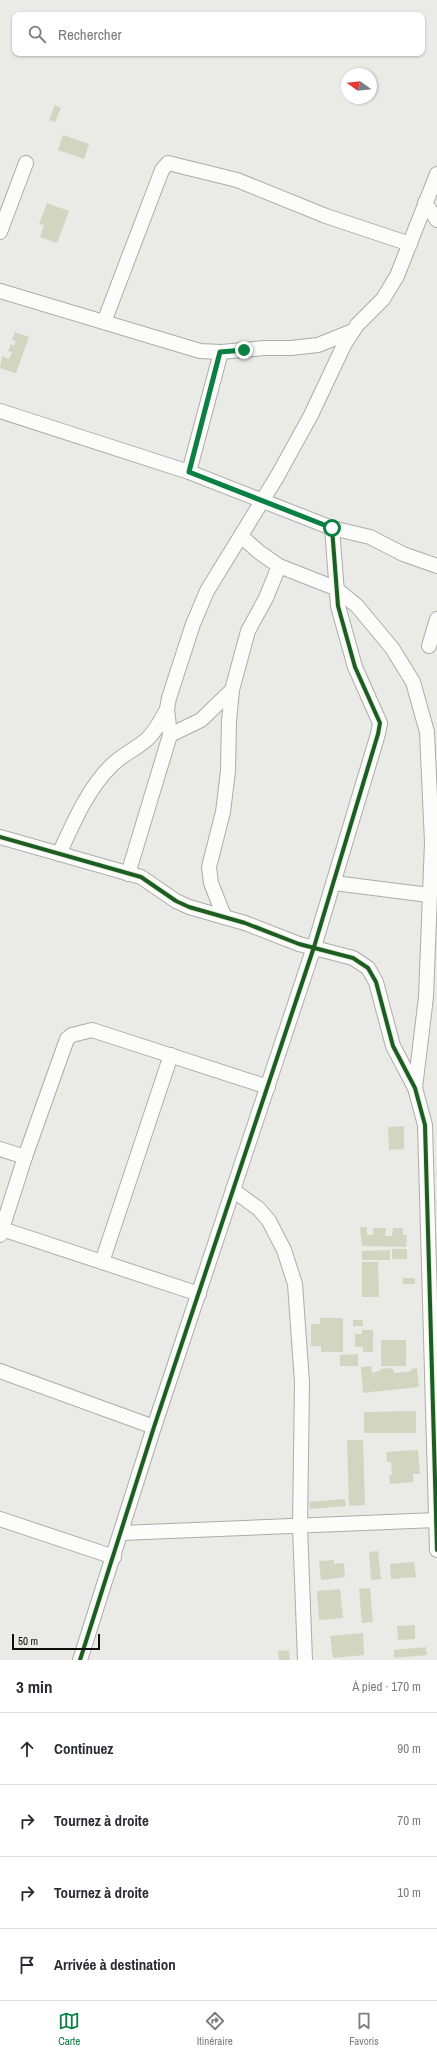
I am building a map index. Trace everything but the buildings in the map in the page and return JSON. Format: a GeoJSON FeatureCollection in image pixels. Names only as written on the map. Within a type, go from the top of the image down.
{"type":"FeatureCollection","features":[{"type":"Feature","properties":{"kind":"street"},"geometry":{"type":"LineString","coordinates":[[0,232],[26,163]]}},
{"type":"Feature","properties":{"kind":"street"},"geometry":{"type":"LineString","coordinates":[[104,322],[162,170],[168,163],[236,180],[326,216],[410,244]]}},
{"type":"Feature","properties":{"kind":"street"},"geometry":{"type":"LineString","coordinates":[[59,854],[78,815],[110,766],[146,741],[157,727],[167,709],[177,669],[192,624],[208,591],[278,475],[311,415],[344,345],[353,331],[383,299],[397,276],[437,174]]}},
{"type":"Feature","properties":{"kind":"street"},"geometry":{"type":"LineString","coordinates":[[425,203],[437,220]]}},
{"type":"Feature","properties":{"kind":"street"},"geometry":{"type":"LineString","coordinates":[[0,291],[200,351],[220,352],[264,348],[291,348],[318,344],[353,331]]}},
{"type":"Feature","properties":{"kind":"street"},"geometry":{"type":"LineString","coordinates":[[189,472],[220,352]]}},
{"type":"Feature","properties":{"kind":"street"},"geometry":{"type":"LineString","coordinates":[[0,411],[189,472],[332,528],[370,537],[403,554],[437,566]]}},
{"type":"Feature","properties":{"kind":"street"},"geometry":{"type":"LineString","coordinates":[[80,1660],[114,1557],[154,1427],[314,947],[374,748],[380,723],[355,667],[338,606],[335,588],[332,528]]}},
{"type":"Feature","properties":{"kind":"street"},"geometry":{"type":"LineString","coordinates":[[241,536],[259,552],[279,566],[335,588],[357,606],[392,648],[413,682],[427,732],[432,834],[426,997],[415,1088]]}},
{"type":"Feature","properties":{"kind":"street"},"geometry":{"type":"LineString","coordinates":[[224,916],[211,883],[209,867],[223,812],[228,771],[229,721],[232,690],[248,631],[266,598],[279,566]]}},
{"type":"Feature","properties":{"kind":"street"},"geometry":{"type":"LineString","coordinates":[[429,646],[437,619]]}},
{"type":"Feature","properties":{"kind":"street"},"geometry":{"type":"LineString","coordinates":[[170,735],[201,720],[232,690]]}},
{"type":"Feature","properties":{"kind":"street"},"geometry":{"type":"LineString","coordinates":[[128,874],[170,735],[167,709]]}},
{"type":"Feature","properties":{"kind":"street"},"geometry":{"type":"LineString","coordinates":[[0,837],[141,877],[176,901],[189,907],[224,916],[299,944],[353,958],[368,968],[376,982],[393,1046],[415,1088],[425,1125],[432,1215],[437,1550]]}},
{"type":"Feature","properties":{"kind":"street"},"geometry":{"type":"LineString","coordinates":[[334,883],[429,895]]}},
{"type":"Feature","properties":{"kind":"street"},"geometry":{"type":"LineString","coordinates":[[199,1294],[102,1262],[1,1232],[25,1157],[67,1039],[72,1035],[92,1030],[268,1087]]}},
{"type":"Feature","properties":{"kind":"street"},"geometry":{"type":"LineString","coordinates":[[102,1262],[170,1055]]}},
{"type":"Feature","properties":{"kind":"street"},"geometry":{"type":"LineString","coordinates":[[0,1149],[25,1157]]}},
{"type":"Feature","properties":{"kind":"street"},"geometry":{"type":"LineString","coordinates":[[233,1190],[259,1209],[269,1221],[284,1250],[296,1284],[302,1382],[300,1527],[305,1660]]}},
{"type":"Feature","properties":{"kind":"street"},"geometry":{"type":"LineString","coordinates":[[0,1371],[154,1427]]}},
{"type":"Feature","properties":{"kind":"street"},"geometry":{"type":"LineString","coordinates":[[0,1519],[114,1557]]}},
{"type":"Feature","properties":{"kind":"street"},"geometry":{"type":"LineString","coordinates":[[121,1533],[300,1527],[437,1520]]}},
{"type":"Feature","properties":{"kind":"cycle path"},"geometry":{"type":"LineString","coordinates":[[80,1660],[154,1427],[314,947],[378,734],[380,723],[355,667],[338,606],[332,528]]}},
{"type":"Feature","properties":{"kind":"cycle path"},"geometry":{"type":"LineString","coordinates":[[0,837],[141,877],[176,901],[189,907],[245,923],[299,944],[353,958],[368,968],[376,982],[393,1046],[415,1088],[425,1125],[437,1550]]}},
{"type":"Feature","properties":{"kind":"route"},"geometry":{"type":"LineString","coordinates":[[244,350],[220,352],[189,472],[332,528]]}}]}
